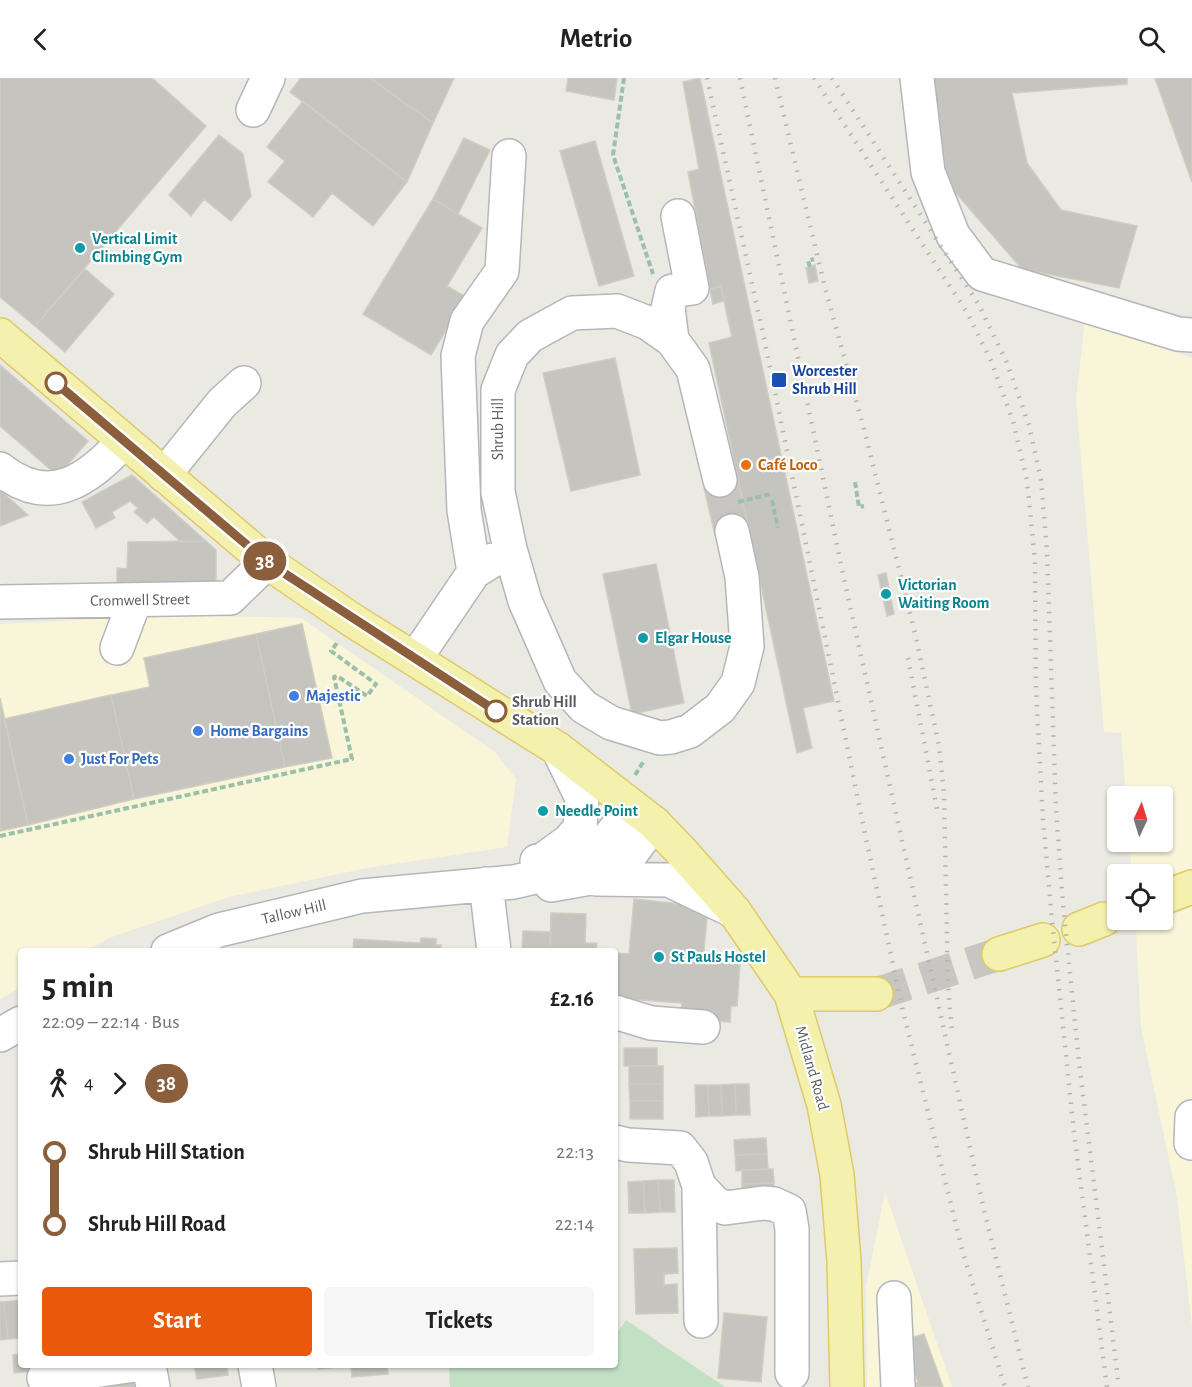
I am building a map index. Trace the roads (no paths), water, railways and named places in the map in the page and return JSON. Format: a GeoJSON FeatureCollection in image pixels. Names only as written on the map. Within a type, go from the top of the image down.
{"type":"FeatureCollection","features":[{"type":"Feature","properties":{"kind":"main road","name":"Midland Road"},"geometry":{"type":"LineString","coordinates":[[0,335],[267,562],[558,749],[636,809],[681,850],[734,911],[791,994],[824,1105],[837,1175],[844,1261],[847,1387]]}},
{"type":"Feature","properties":{"kind":"main road"},"geometry":{"type":"LineString","coordinates":[[1173,894],[1192,886]]}},
{"type":"Feature","properties":{"kind":"main road"},"geometry":{"type":"LineString","coordinates":[[999,954],[1043,940]]}},
{"type":"Feature","properties":{"kind":"main road"},"geometry":{"type":"LineString","coordinates":[[791,994],[876,994]]}},
{"type":"Feature","properties":{"kind":"street"},"geometry":{"type":"LineString","coordinates":[[253,110],[268,78]]}},
{"type":"Feature","properties":{"kind":"street"},"geometry":{"type":"LineString","coordinates":[[917,78],[928,172],[953,235],[982,274],[1178,334],[1192,335]]}},
{"type":"Feature","properties":{"kind":"street"},"geometry":{"type":"LineString","coordinates":[[474,572],[464,510],[458,357],[467,321],[502,271],[509,156]]}},
{"type":"Feature","properties":{"kind":"street"},"geometry":{"type":"LineString","coordinates":[[672,340],[668,308],[672,291],[692,288],[678,216]]}},
{"type":"Feature","properties":{"kind":"street","name":"Shrub Hill"},"geometry":{"type":"LineString","coordinates":[[617,311],[648,323],[672,340],[693,369],[728,504],[742,577],[747,646],[738,683],[720,708],[671,746],[611,723],[584,707],[560,681],[525,601],[510,549],[498,492],[498,390],[512,355],[530,336],[572,313],[617,311]]}},
{"type":"Feature","properties":{"kind":"street"},"geometry":{"type":"LineString","coordinates":[[164,475],[222,403],[244,383]]}},
{"type":"Feature","properties":{"kind":"street"},"geometry":{"type":"LineString","coordinates":[[0,470],[12,479],[30,487],[47,489],[60,487],[76,482],[102,464],[124,441]]}},
{"type":"Feature","properties":{"kind":"street"},"geometry":{"type":"LineString","coordinates":[[415,659],[474,572],[510,549]]}},
{"type":"Feature","properties":{"kind":"street","name":"Cromwell Street"},"geometry":{"type":"LineString","coordinates":[[0,602],[230,598],[267,562]]}},
{"type":"Feature","properties":{"kind":"street"},"geometry":{"type":"LineString","coordinates":[[117,648],[135,600]]}},
{"type":"Feature","properties":{"kind":"street","name":"Tallow Hill"},"geometry":{"type":"LineString","coordinates":[[424,889],[544,860],[569,841],[580,828],[582,798],[558,749]]}},
{"type":"Feature","properties":{"kind":"street","name":"Tallow Hill"},"geometry":{"type":"LineString","coordinates":[[591,879],[625,862],[636,809]]}},
{"type":"Feature","properties":{"kind":"street","name":"Tallow Hill"},"geometry":{"type":"LineString","coordinates":[[176,948],[230,927],[362,896],[500,883],[564,870],[608,840],[636,809]]}},
{"type":"Feature","properties":{"kind":"street","name":"Tallow Hill"},"geometry":{"type":"LineString","coordinates":[[500,883],[545,886],[591,879],[669,880],[734,911]]}},
{"type":"Feature","properties":{"kind":"street"},"geometry":{"type":"LineString","coordinates":[[494,948],[500,883]]}},
{"type":"Feature","properties":{"kind":"street"},"geometry":{"type":"LineString","coordinates":[[618,1013],[651,1023],[703,1027]]}},
{"type":"Feature","properties":{"kind":"street"},"geometry":{"type":"LineString","coordinates":[[0,1035],[18,1025]]}},
{"type":"Feature","properties":{"kind":"street"},"geometry":{"type":"LineString","coordinates":[[1191,1143],[1192,1117]]}},
{"type":"Feature","properties":{"kind":"street"},"geometry":{"type":"LineString","coordinates":[[618,1143],[680,1148],[692,1162],[699,1186],[701,1321]]}},
{"type":"Feature","properties":{"kind":"street"},"geometry":{"type":"LineString","coordinates":[[699,1186],[715,1203],[725,1208],[763,1203],[774,1204],[789,1212],[792,1229],[792,1373]]}},
{"type":"Feature","properties":{"kind":"street"},"geometry":{"type":"LineString","coordinates":[[0,1279],[18,1278]]}},
{"type":"Feature","properties":{"kind":"street"},"geometry":{"type":"LineString","coordinates":[[894,1298],[898,1387]]}},
{"type":"Feature","properties":{"kind":"street"},"geometry":{"type":"LineString","coordinates":[[65,1380],[121,1368]]}},
{"type":"Feature","properties":{"kind":"street"},"geometry":{"type":"LineString","coordinates":[[150,1368],[153,1387]]}},
{"type":"Feature","properties":{"kind":"street"},"geometry":{"type":"LineString","coordinates":[[256,1368],[259,1387]]}},
{"type":"Feature","properties":{"kind":"tunnel"},"geometry":{"type":"LineString","coordinates":[[720,480],[732,531]]}},
{"type":"Feature","properties":{"kind":"tunnel"},"geometry":{"type":"LineString","coordinates":[[876,994],[999,954]]}},
{"type":"Feature","properties":{"kind":"railway"},"geometry":{"type":"LineString","coordinates":[[707,78],[765,343],[902,1007],[963,1253],[1005,1387]]}},
{"type":"Feature","properties":{"kind":"railway"},"geometry":{"type":"LineString","coordinates":[[740,78],[844,579],[983,1206],[1028,1387]]}},
{"type":"Feature","properties":{"kind":"railway"},"geometry":{"type":"LineString","coordinates":[[775,78],[824,284],[865,433],[915,633],[939,746],[944,794],[948,987],[952,1030]]}},
{"type":"Feature","properties":{"kind":"railway"},"geometry":{"type":"LineString","coordinates":[[814,78],[968,314],[991,361],[1013,421],[1027,480],[1035,562],[1036,690],[1043,819],[1074,1133],[1107,1387]]}},
{"type":"Feature","properties":{"kind":"railway"},"geometry":{"type":"LineString","coordinates":[[832,78],[979,305],[1007,363],[1029,425],[1041,480],[1047,551],[1056,810],[1063,904],[1079,1062],[1119,1387]]}},
{"type":"Feature","properties":{"kind":"railway"},"geometry":{"type":"LineString","coordinates":[[908,658],[938,814]]}},
{"type":"Feature","properties":{"kind":"place","name":"Vertical Limit Climbing Gym"},"geometry":{"type":"Point","coordinates":[80,248]}},
{"type":"Feature","properties":{"kind":"place","name":"Worcester Shrub Hill"},"geometry":{"type":"Point","coordinates":[779,380]}},
{"type":"Feature","properties":{"kind":"place","name":"Café Loco"},"geometry":{"type":"Point","coordinates":[746,465]}},
{"type":"Feature","properties":{"kind":"place","name":"Victorian Waiting Room"},"geometry":{"type":"Point","coordinates":[886,594]}},
{"type":"Feature","properties":{"kind":"place","name":"Elgar House"},"geometry":{"type":"Point","coordinates":[643,638]}},
{"type":"Feature","properties":{"kind":"place","name":"Majestic"},"geometry":{"type":"Point","coordinates":[294,696]}},
{"type":"Feature","properties":{"kind":"place","name":"Shrub Hill Station"},"geometry":{"type":"Point","coordinates":[496,711]}},
{"type":"Feature","properties":{"kind":"place","name":"Home Bargains"},"geometry":{"type":"Point","coordinates":[198,731]}},
{"type":"Feature","properties":{"kind":"place","name":"Just For Pets"},"geometry":{"type":"Point","coordinates":[69,759]}},
{"type":"Feature","properties":{"kind":"place","name":"Needle Point"},"geometry":{"type":"Point","coordinates":[543,811]}},
{"type":"Feature","properties":{"kind":"place","name":"St Pauls Hostel"},"geometry":{"type":"Point","coordinates":[659,957]}}]}
